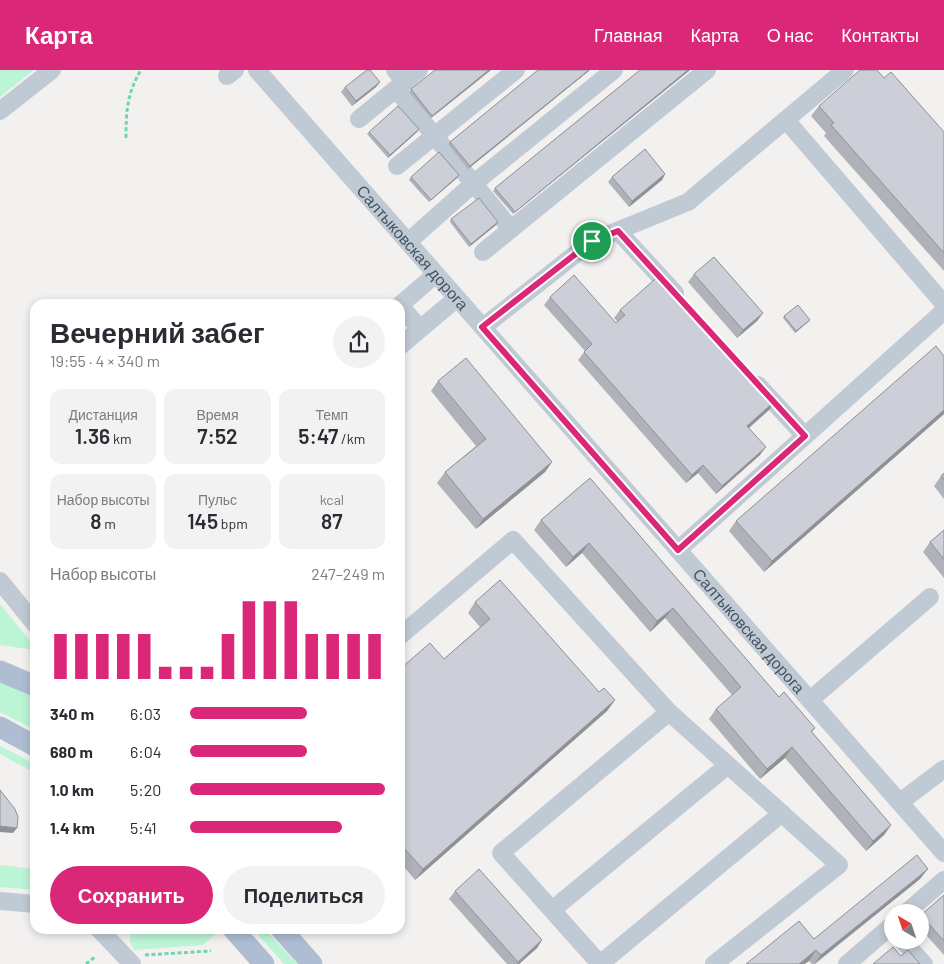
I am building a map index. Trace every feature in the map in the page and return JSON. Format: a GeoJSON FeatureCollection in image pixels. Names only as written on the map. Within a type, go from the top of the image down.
{"type":"FeatureCollection","features":[{"type":"Feature","properties":{"kind":"main road"},"geometry":{"type":"LineString","coordinates":[[0,671],[30,684]]}},
{"type":"Feature","properties":{"kind":"main road"},"geometry":{"type":"LineString","coordinates":[[0,727],[30,743]]}},
{"type":"Feature","properties":{"kind":"main road"},"geometry":{"type":"LineString","coordinates":[[237,934],[264,964]]}},
{"type":"Feature","properties":{"kind":"main road"},"geometry":{"type":"LineString","coordinates":[[286,934],[312,964]]}},
{"type":"Feature","properties":{"kind":"street"},"geometry":{"type":"LineString","coordinates":[[0,111],[52,70]]}},
{"type":"Feature","properties":{"kind":"street","name":"Салтыковская дорога"},"geometry":{"type":"LineString","coordinates":[[257,70],[944,853]]}},
{"type":"Feature","properties":{"kind":"street"},"geometry":{"type":"LineString","coordinates":[[359,119],[399,80],[419,70]]}},
{"type":"Feature","properties":{"kind":"street"},"geometry":{"type":"LineString","coordinates":[[397,166],[516,70]]}},
{"type":"Feature","properties":{"kind":"street"},"geometry":{"type":"LineString","coordinates":[[408,242],[473,184],[614,70]]}},
{"type":"Feature","properties":{"kind":"street"},"geometry":{"type":"LineString","coordinates":[[483,252],[707,70]]}},
{"type":"Feature","properties":{"kind":"street"},"geometry":{"type":"LineString","coordinates":[[482,327],[592,241],[688,202],[845,70]]}},
{"type":"Feature","properties":{"kind":"street"},"geometry":{"type":"LineString","coordinates":[[399,80],[434,136],[510,229]]}},
{"type":"Feature","properties":{"kind":"street"},"geometry":{"type":"LineString","coordinates":[[786,120],[944,304]]}},
{"type":"Feature","properties":{"kind":"street"},"geometry":{"type":"LineString","coordinates":[[618,231],[685,304]]}},
{"type":"Feature","properties":{"kind":"street"},"geometry":{"type":"LineString","coordinates":[[405,301],[436,274]]}},
{"type":"Feature","properties":{"kind":"street"},"geometry":{"type":"LineString","coordinates":[[405,342],[457,298]]}},
{"type":"Feature","properties":{"kind":"street"},"geometry":{"type":"LineString","coordinates":[[405,311],[420,329]]}},
{"type":"Feature","properties":{"kind":"street"},"geometry":{"type":"LineString","coordinates":[[678,550],[944,311]]}},
{"type":"Feature","properties":{"kind":"street"},"geometry":{"type":"LineString","coordinates":[[745,370],[805,436]]}},
{"type":"Feature","properties":{"kind":"street"},"geometry":{"type":"LineString","coordinates":[[405,632],[513,540],[669,712],[839,865],[714,964]]}},
{"type":"Feature","properties":{"kind":"street"},"geometry":{"type":"LineString","coordinates":[[0,581],[30,615]]}},
{"type":"Feature","properties":{"kind":"street"},"geometry":{"type":"LineString","coordinates":[[810,700],[930,597]]}},
{"type":"Feature","properties":{"kind":"street"},"geometry":{"type":"LineString","coordinates":[[669,712],[501,853],[600,964],[782,813]]}},
{"type":"Feature","properties":{"kind":"street"},"geometry":{"type":"LineString","coordinates":[[552,910],[728,765]]}},
{"type":"Feature","properties":{"kind":"street"},"geometry":{"type":"LineString","coordinates":[[900,802],[944,769]]}},
{"type":"Feature","properties":{"kind":"street"},"geometry":{"type":"LineString","coordinates":[[916,904],[944,880]]}},
{"type":"Feature","properties":{"kind":"street"},"geometry":{"type":"LineString","coordinates":[[0,900],[30,903]]}},
{"type":"Feature","properties":{"kind":"street"},"geometry":{"type":"LineString","coordinates":[[105,934],[135,960]]}},
{"type":"Feature","properties":{"kind":"street"},"geometry":{"type":"LineString","coordinates":[[848,964],[884,937]]}},
{"type":"Feature","properties":{"kind":"street"},"geometry":{"type":"LineString","coordinates":[[911,949],[924,964]]}},
{"type":"Feature","properties":{"kind":"path"},"geometry":{"type":"LineString","coordinates":[[126,138],[126,109],[133,83],[141,70]]}},
{"type":"Feature","properties":{"kind":"path"},"geometry":{"type":"LineString","coordinates":[[135,960],[211,951]]}},
{"type":"Feature","properties":{"kind":"path"},"geometry":{"type":"LineString","coordinates":[[86,964],[95,957]]}},
{"type":"Feature","properties":{"kind":"green space"},"geometry":{"type":"Polygon","coordinates":[[[0,70],[34,70],[0,97],[0,70]]]}},
{"type":"Feature","properties":{"kind":"green space"},"geometry":{"type":"Polygon","coordinates":[[[0,604],[30,641],[30,649],[0,645],[0,604]]]}},
{"type":"Feature","properties":{"kind":"green space"},"geometry":{"type":"Polygon","coordinates":[[[0,680],[30,696],[30,727],[0,712],[0,680]]]}},
{"type":"Feature","properties":{"kind":"green space"},"geometry":{"type":"Polygon","coordinates":[[[0,746],[30,761],[30,770],[0,754],[0,746]]]}},
{"type":"Feature","properties":{"kind":"green space"},"geometry":{"type":"Polygon","coordinates":[[[0,865],[30,868],[30,890],[0,887],[0,865]]]}},
{"type":"Feature","properties":{"kind":"green space"},"geometry":{"type":"Polygon","coordinates":[[[130,934],[216,934],[203,945],[134,950],[130,942],[130,934]]]}},
{"type":"Feature","properties":{"kind":"green space"},"geometry":{"type":"Polygon","coordinates":[[[270,934],[297,964],[284,964],[258,935],[270,934]]]}},
{"type":"Feature","properties":{"kind":"building"},"geometry":{"type":"Polygon","coordinates":[[[367,70],[370,70],[380,82],[356,101],[345,87],[367,70]]]}},
{"type":"Feature","properties":{"kind":"building"},"geometry":{"type":"Polygon","coordinates":[[[435,70],[489,70],[432,116],[411,89],[435,70]]]}},
{"type":"Feature","properties":{"kind":"building"},"geometry":{"type":"Polygon","coordinates":[[[538,70],[589,70],[470,166],[450,142],[538,70]]]}},
{"type":"Feature","properties":{"kind":"building"},"geometry":{"type":"Polygon","coordinates":[[[640,70],[688,70],[515,212],[495,188],[640,70]]]}},
{"type":"Feature","properties":{"kind":"building"},"geometry":{"type":"Polygon","coordinates":[[[860,70],[877,70],[884,78],[891,72],[944,132],[944,253],[831,125],[834,123],[819,106],[860,70]]]}},
{"type":"Feature","properties":{"kind":"building"},"geometry":{"type":"Polygon","coordinates":[[[398,106],[419,129],[390,155],[369,132],[398,106]]]}},
{"type":"Feature","properties":{"kind":"building"},"geometry":{"type":"Polygon","coordinates":[[[645,149],[665,174],[632,201],[612,177],[645,149]]]}},
{"type":"Feature","properties":{"kind":"building"},"geometry":{"type":"Polygon","coordinates":[[[439,152],[459,175],[431,200],[411,177],[439,152]]]}},
{"type":"Feature","properties":{"kind":"building"},"geometry":{"type":"Polygon","coordinates":[[[479,198],[498,222],[471,244],[451,219],[479,198]]]}},
{"type":"Feature","properties":{"kind":"building"},"geometry":{"type":"Polygon","coordinates":[[[714,257],[763,313],[743,330],[694,274],[714,257]]]}},
{"type":"Feature","properties":{"kind":"building"},"geometry":{"type":"Polygon","coordinates":[[[662,273],[775,401],[747,426],[766,447],[722,486],[703,465],[692,475],[584,352],[592,344],[550,297],[574,275],[616,323],[625,315],[620,310],[662,273]]]}},
{"type":"Feature","properties":{"kind":"building"},"geometry":{"type":"Polygon","coordinates":[[[798,305],[810,320],[796,331],[784,316],[798,305]]]}},
{"type":"Feature","properties":{"kind":"building"},"geometry":{"type":"Polygon","coordinates":[[[936,346],[944,356],[944,410],[772,561],[736,521],[936,346]]]}},
{"type":"Feature","properties":{"kind":"building"},"geometry":{"type":"Polygon","coordinates":[[[466,358],[552,462],[483,519],[445,472],[486,439],[438,381],[466,358]]]}},
{"type":"Feature","properties":{"kind":"building"},"geometry":{"type":"Polygon","coordinates":[[[590,478],[779,697],[784,692],[815,728],[811,731],[891,825],[873,841],[792,747],[767,769],[716,709],[741,687],[673,608],[657,621],[589,543],[573,557],[541,520],[590,478]]]}},
{"type":"Feature","properties":{"kind":"building"},"geometry":{"type":"Polygon","coordinates":[[[944,530],[944,559],[930,542],[944,530]]]}},
{"type":"Feature","properties":{"kind":"building"},"geometry":{"type":"Polygon","coordinates":[[[500,580],[599,692],[604,688],[615,700],[423,869],[405,849],[405,665],[430,643],[444,659],[490,619],[475,602],[500,580]]]}},
{"type":"Feature","properties":{"kind":"building"},"geometry":{"type":"Polygon","coordinates":[[[0,790],[15,809],[18,817],[17,828],[0,826],[0,790]]]}},
{"type":"Feature","properties":{"kind":"building"},"geometry":{"type":"Polygon","coordinates":[[[917,855],[928,869],[821,955],[816,950],[799,964],[746,964],[799,921],[814,939],[917,855]]]}},
{"type":"Feature","properties":{"kind":"building"},"geometry":{"type":"Polygon","coordinates":[[[479,869],[542,940],[518,962],[455,891],[479,869]]]}},
{"type":"Feature","properties":{"kind":"building"},"geometry":{"type":"Polygon","coordinates":[[[944,895],[944,941],[929,924],[929,908],[944,895]]]}},
{"type":"Feature","properties":{"kind":"building"},"geometry":{"type":"Polygon","coordinates":[[[891,949],[895,949],[901,956],[908,950],[920,964],[873,964],[891,949]]]}},
{"type":"Feature","properties":{"kind":"route"},"geometry":{"type":"LineString","coordinates":[[618,231],[805,436],[678,550],[482,327],[592,241],[618,231]]}}]}
